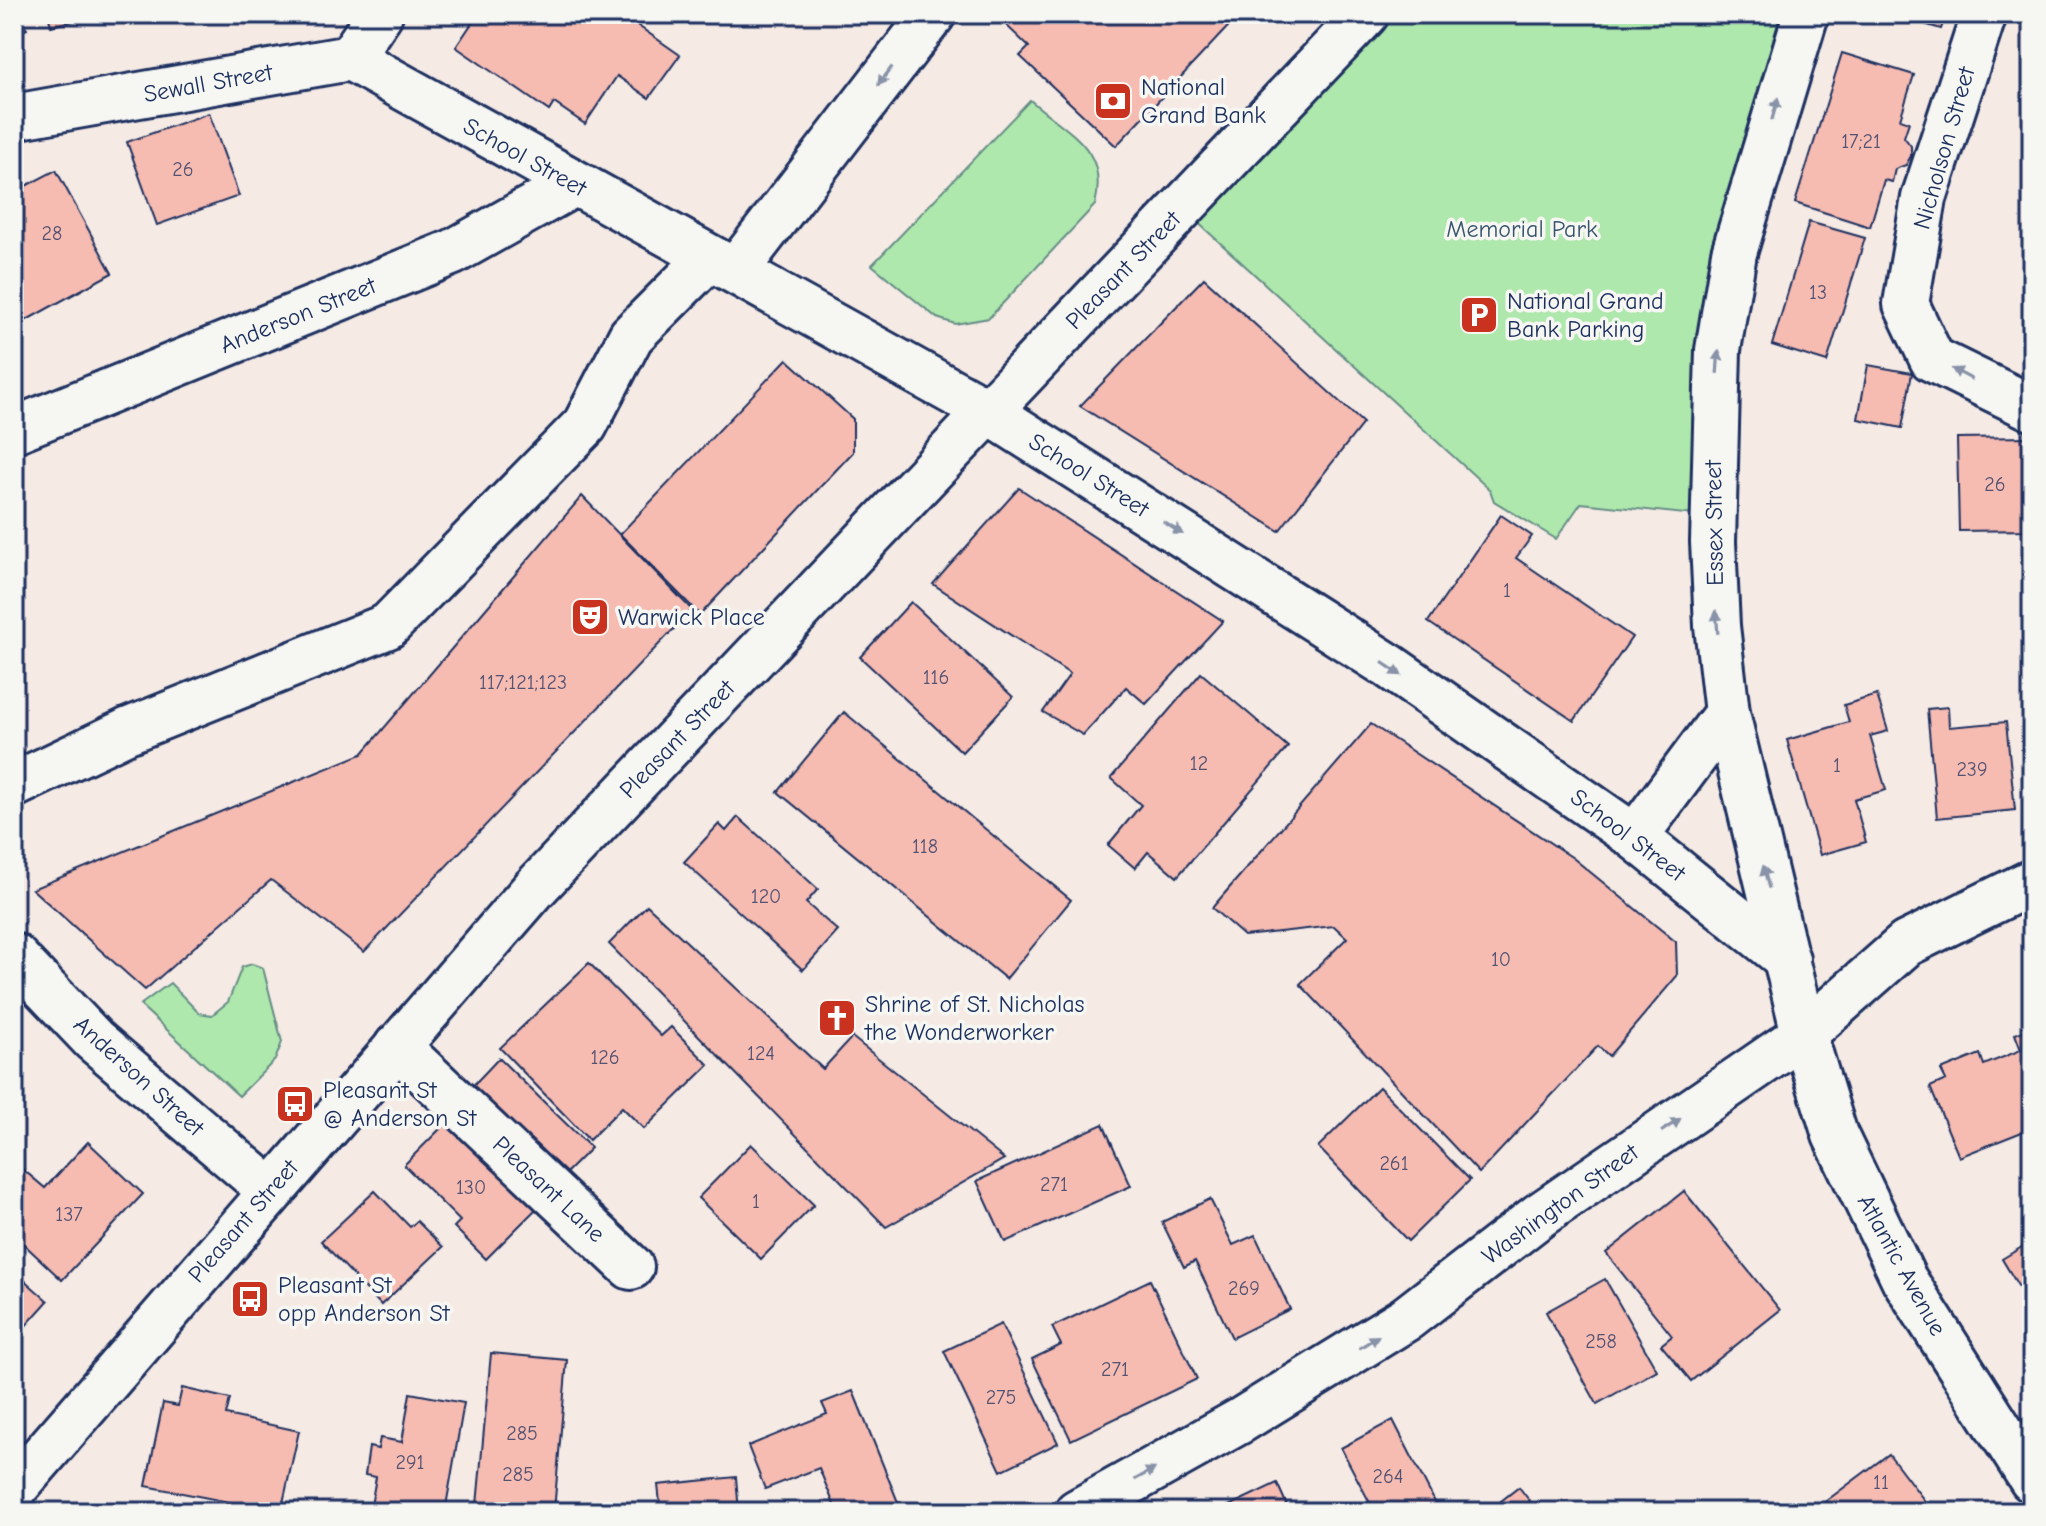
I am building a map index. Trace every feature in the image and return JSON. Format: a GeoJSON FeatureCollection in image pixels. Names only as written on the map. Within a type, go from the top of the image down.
{"type":"FeatureCollection","features":[{"type":"Feature","properties":{"kind":"main road"},"geometry":{"type":"LineString","coordinates":[[350,58],[380,14]]}},
{"type":"Feature","properties":{"kind":"main road"},"geometry":{"type":"LineString","coordinates":[[14,785],[127,731],[388,626],[585,425],[631,336],[723,264],[933,14]]}},
{"type":"Feature","properties":{"kind":"main road","name":"Pleasant Street"},"geometry":{"type":"LineString","coordinates":[[14,1489],[270,1190],[535,888],[1366,14]]}},
{"type":"Feature","properties":{"kind":"main road","name":"Essex Street"},"geometry":{"type":"LineString","coordinates":[[1804,1034],[1727,713],[1717,626],[1713,542],[1718,350],[1734,253],[1806,14]]}},
{"type":"Feature","properties":{"kind":"main road","name":"Nicholson Street"},"geometry":{"type":"LineString","coordinates":[[1984,14],[1924,198],[1906,304],[1932,359],[2032,408]]}},
{"type":"Feature","properties":{"kind":"main road","name":"Sewall Street"},"geometry":{"type":"LineString","coordinates":[[14,117],[350,58]]}},
{"type":"Feature","properties":{"kind":"main road","name":"School Street"},"geometry":{"type":"LineString","coordinates":[[350,58],[989,412],[1347,638],[1635,837],[1787,959]]}},
{"type":"Feature","properties":{"kind":"main road","name":"Anderson Street"},"geometry":{"type":"LineString","coordinates":[[14,430],[453,252],[574,184]]}},
{"type":"Feature","properties":{"kind":"main road"},"geometry":{"type":"LineString","coordinates":[[1635,837],[1727,713]]}},
{"type":"Feature","properties":{"kind":"main road","name":"Washington Street"},"geometry":{"type":"LineString","coordinates":[[1077,1512],[1240,1421],[1407,1318],[1540,1215],[1804,1034],[1906,944],[2032,882]]}},
{"type":"Feature","properties":{"kind":"main road","name":"Anderson Street"},"geometry":{"type":"LineString","coordinates":[[14,956],[94,1040],[270,1190]]}},
{"type":"Feature","properties":{"kind":"main road","name":"Atlantic Avenue"},"geometry":{"type":"LineString","coordinates":[[1804,1034],[1835,1135],[1886,1247],[2032,1480]]}},
{"type":"Feature","properties":{"kind":"main road","name":"Pleasant Lane"},"geometry":{"type":"LineString","coordinates":[[397,1046],[631,1267]]}},
{"type":"Feature","properties":{"kind":"green space","name":"Memorial Park"},"geometry":{"type":"Polygon","coordinates":[[[1366,14],[1806,14],[1778,98],[1713,517],[1581,503],[1556,539],[1494,501],[1490,490],[1182,208],[1366,14]]]}},
{"type":"Feature","properties":{"kind":"green space"},"geometry":{"type":"Polygon","coordinates":[[[1030,100],[1071,133],[1091,156],[1098,186],[1095,205],[989,318],[955,324],[937,318],[872,265],[1030,100]]]}},
{"type":"Feature","properties":{"kind":"green space"},"geometry":{"type":"Polygon","coordinates":[[[252,964],[263,968],[282,1042],[275,1060],[239,1096],[140,1005],[170,983],[199,1013],[212,1015],[228,1002],[242,967],[252,964]]]}},
{"type":"Feature","properties":{"kind":"building"},"geometry":{"type":"Polygon","coordinates":[[[14,14],[19,14],[27,29],[14,35],[14,14]]]}},
{"type":"Feature","properties":{"kind":"building"},"geometry":{"type":"Polygon","coordinates":[[[48,14],[104,14],[51,26],[48,14]]]}},
{"type":"Feature","properties":{"kind":"building"},"geometry":{"type":"Polygon","coordinates":[[[478,14],[621,14],[680,55],[649,98],[617,76],[585,124],[554,103],[549,111],[456,47],[478,14]]]}},
{"type":"Feature","properties":{"kind":"building","name":"National Grand Bank"},"geometry":{"type":"Polygon","coordinates":[[[1012,14],[1240,14],[1116,146],[1020,56],[1029,47],[1004,23],[1012,14]]]}},
{"type":"Feature","properties":{"kind":"building"},"geometry":{"type":"Polygon","coordinates":[[[1925,14],[1946,14],[1941,29],[1924,24],[1925,14]]]}},
{"type":"Feature","properties":{"kind":"building"},"geometry":{"type":"Polygon","coordinates":[[[1842,53],[1914,75],[1900,119],[1909,122],[1904,137],[1911,146],[1911,156],[1906,165],[1895,169],[1892,182],[1884,180],[1870,227],[1795,203],[1842,53]]]}},
{"type":"Feature","properties":{"kind":"building"},"geometry":{"type":"Polygon","coordinates":[[[209,113],[239,196],[157,225],[127,142],[209,113]]]}},
{"type":"Feature","properties":{"kind":"building"},"geometry":{"type":"Polygon","coordinates":[[[56,170],[112,273],[14,327],[14,192],[56,170]]]}},
{"type":"Feature","properties":{"kind":"building"},"geometry":{"type":"Polygon","coordinates":[[[1809,222],[1865,238],[1827,362],[1772,345],[1809,222]]]}},
{"type":"Feature","properties":{"kind":"building"},"geometry":{"type":"Polygon","coordinates":[[[1204,278],[1363,423],[1279,531],[1080,406],[1204,278]]]}},
{"type":"Feature","properties":{"kind":"building"},"geometry":{"type":"Polygon","coordinates":[[[2032,321],[2032,367],[2025,366],[2032,321]]]}},
{"type":"Feature","properties":{"kind":"building"},"geometry":{"type":"Polygon","coordinates":[[[787,359],[853,419],[853,452],[700,615],[620,534],[787,359]]]}},
{"type":"Feature","properties":{"kind":"building"},"geometry":{"type":"Polygon","coordinates":[[[1868,365],[1912,373],[1902,428],[1858,419],[1868,365]]]}},
{"type":"Feature","properties":{"kind":"building"},"geometry":{"type":"Polygon","coordinates":[[[2032,437],[2032,530],[1959,531],[1957,438],[2032,437]]]}},
{"type":"Feature","properties":{"kind":"building"},"geometry":{"type":"Polygon","coordinates":[[[1019,488],[1223,621],[1146,704],[1126,687],[1083,735],[1043,712],[1070,674],[933,584],[1019,488]]]}},
{"type":"Feature","properties":{"kind":"building"},"geometry":{"type":"Polygon","coordinates":[[[582,496],[692,610],[364,952],[271,880],[145,990],[32,889],[362,754],[582,496]]]}},
{"type":"Feature","properties":{"kind":"building"},"geometry":{"type":"Polygon","coordinates":[[[1501,515],[1532,536],[1516,558],[1632,637],[1574,721],[1428,622],[1501,515]]]}},
{"type":"Feature","properties":{"kind":"building"},"geometry":{"type":"Polygon","coordinates":[[[911,602],[1013,697],[962,752],[860,657],[911,602]]]}},
{"type":"Feature","properties":{"kind":"building"},"geometry":{"type":"Polygon","coordinates":[[[1201,673],[1288,747],[1177,877],[1148,852],[1135,868],[1108,845],[1141,805],[1111,778],[1201,673]]]}},
{"type":"Feature","properties":{"kind":"building"},"geometry":{"type":"Polygon","coordinates":[[[1877,695],[1888,731],[1870,736],[1886,790],[1854,799],[1866,842],[1820,855],[1787,740],[1849,722],[1844,705],[1877,695]]]}},
{"type":"Feature","properties":{"kind":"building"},"geometry":{"type":"Polygon","coordinates":[[[1948,707],[1949,727],[2006,722],[2015,810],[1937,818],[1927,709],[1948,707]]]}},
{"type":"Feature","properties":{"kind":"building"},"geometry":{"type":"Polygon","coordinates":[[[844,712],[1071,900],[1006,979],[778,792],[844,712]]]}},
{"type":"Feature","properties":{"kind":"building"},"geometry":{"type":"Polygon","coordinates":[[[1371,724],[1573,858],[1676,942],[1677,976],[1609,1056],[1598,1046],[1479,1173],[1300,984],[1347,938],[1334,926],[1244,936],[1212,908],[1371,724]]]}},
{"type":"Feature","properties":{"kind":"building"},"geometry":{"type":"Polygon","coordinates":[[[738,817],[818,889],[806,903],[838,931],[803,970],[684,862],[719,824],[726,831],[738,817]]]}},
{"type":"Feature","properties":{"kind":"building"},"geometry":{"type":"Polygon","coordinates":[[[647,905],[823,1069],[852,1037],[1004,1159],[886,1227],[609,944],[647,905]]]}},
{"type":"Feature","properties":{"kind":"building"},"geometry":{"type":"Polygon","coordinates":[[[589,963],[661,1036],[671,1027],[709,1065],[644,1129],[622,1107],[589,1140],[500,1048],[589,963]]]}},
{"type":"Feature","properties":{"kind":"building"},"geometry":{"type":"Polygon","coordinates":[[[2032,1028],[2032,1128],[1959,1157],[1930,1087],[1946,1080],[1941,1070],[1980,1054],[1984,1065],[2021,1050],[2015,1034],[2032,1028]]]}},
{"type":"Feature","properties":{"kind":"building"},"geometry":{"type":"Polygon","coordinates":[[[499,1058],[591,1148],[566,1173],[530,1139],[519,1150],[464,1095],[499,1058]]]}},
{"type":"Feature","properties":{"kind":"building"},"geometry":{"type":"Polygon","coordinates":[[[1379,1087],[1470,1180],[1408,1241],[1318,1147],[1379,1087]]]}},
{"type":"Feature","properties":{"kind":"building"},"geometry":{"type":"Polygon","coordinates":[[[449,1120],[537,1208],[486,1259],[454,1227],[460,1221],[404,1165],[449,1120]]]}},
{"type":"Feature","properties":{"kind":"building"},"geometry":{"type":"Polygon","coordinates":[[[1103,1124],[1131,1186],[1005,1242],[977,1181],[1103,1124]]]}},
{"type":"Feature","properties":{"kind":"building"},"geometry":{"type":"Polygon","coordinates":[[[88,1142],[143,1194],[62,1280],[14,1235],[14,1162],[45,1188],[88,1142]]]}},
{"type":"Feature","properties":{"kind":"building"},"geometry":{"type":"Polygon","coordinates":[[[751,1144],[814,1205],[761,1259],[698,1198],[751,1144]]]}},
{"type":"Feature","properties":{"kind":"building"},"geometry":{"type":"Polygon","coordinates":[[[375,1191],[410,1227],[417,1221],[443,1247],[381,1305],[321,1241],[375,1191]]]}},
{"type":"Feature","properties":{"kind":"building"},"geometry":{"type":"Polygon","coordinates":[[[1684,1191],[1780,1310],[1691,1381],[1661,1345],[1672,1336],[1606,1253],[1684,1191]]]}},
{"type":"Feature","properties":{"kind":"building"},"geometry":{"type":"Polygon","coordinates":[[[1210,1199],[1233,1245],[1255,1235],[1290,1309],[1232,1338],[1195,1261],[1184,1267],[1162,1222],[1210,1199]]]}},
{"type":"Feature","properties":{"kind":"building"},"geometry":{"type":"Polygon","coordinates":[[[2032,1241],[2032,1309],[2002,1259],[2032,1241]]]}},
{"type":"Feature","properties":{"kind":"building"},"geometry":{"type":"Polygon","coordinates":[[[14,1271],[48,1301],[14,1339],[14,1271]]]}},
{"type":"Feature","properties":{"kind":"building"},"geometry":{"type":"Polygon","coordinates":[[[1605,1279],[1657,1370],[1597,1404],[1546,1312],[1605,1279]]]}},
{"type":"Feature","properties":{"kind":"building"},"geometry":{"type":"Polygon","coordinates":[[[1150,1280],[1197,1379],[1071,1440],[1032,1359],[1061,1345],[1052,1327],[1150,1280]]]}},
{"type":"Feature","properties":{"kind":"building"},"geometry":{"type":"Polygon","coordinates":[[[1001,1324],[1058,1443],[1001,1471],[944,1351],[1001,1324]]]}},
{"type":"Feature","properties":{"kind":"building"},"geometry":{"type":"Polygon","coordinates":[[[491,1353],[567,1360],[554,1511],[477,1505],[491,1353]]]}},
{"type":"Feature","properties":{"kind":"building"},"geometry":{"type":"Polygon","coordinates":[[[182,1388],[230,1399],[226,1415],[299,1431],[281,1512],[146,1486],[163,1403],[178,1406],[182,1388]]]}},
{"type":"Feature","properties":{"kind":"building"},"geometry":{"type":"Polygon","coordinates":[[[853,1391],[902,1512],[837,1512],[819,1468],[765,1489],[748,1446],[827,1414],[822,1403],[853,1391]]]}},
{"type":"Feature","properties":{"kind":"building"},"geometry":{"type":"Polygon","coordinates":[[[410,1393],[464,1403],[445,1512],[370,1512],[376,1477],[365,1475],[369,1447],[378,1449],[380,1438],[402,1442],[410,1393]]]}},
{"type":"Feature","properties":{"kind":"building"},"geometry":{"type":"Polygon","coordinates":[[[1393,1420],[1440,1512],[1363,1512],[1361,1508],[1370,1503],[1341,1448],[1393,1420]]]}},
{"type":"Feature","properties":{"kind":"building"},"geometry":{"type":"Polygon","coordinates":[[[1889,1454],[1933,1512],[1814,1510],[1889,1454]]]}},
{"type":"Feature","properties":{"kind":"building"},"geometry":{"type":"Polygon","coordinates":[[[736,1477],[739,1512],[661,1512],[658,1485],[736,1477]]]}},
{"type":"Feature","properties":{"kind":"building"},"geometry":{"type":"Polygon","coordinates":[[[1277,1483],[1290,1512],[1216,1512],[1277,1483]]]}},
{"type":"Feature","properties":{"kind":"building"},"geometry":{"type":"Polygon","coordinates":[[[1519,1487],[1538,1512],[1487,1512],[1519,1487]]]}},
{"type":"Feature","properties":{"kind":"place","name":"National Grand Bank"},"geometry":{"type":"Point","coordinates":[1113,101]}},
{"type":"Feature","properties":{"kind":"place","name":"National Grand Bank Parking"},"geometry":{"type":"Point","coordinates":[1479,315]}},
{"type":"Feature","properties":{"kind":"place","name":"Warwick Place"},"geometry":{"type":"Point","coordinates":[590,617]}},
{"type":"Feature","properties":{"kind":"place","name":"Shrine of St. Nicholas the Wonderworker"},"geometry":{"type":"Point","coordinates":[837,1018]}},
{"type":"Feature","properties":{"kind":"place","name":"Pleasant St @ Anderson St"},"geometry":{"type":"Point","coordinates":[295,1104]}},
{"type":"Feature","properties":{"kind":"place","name":"Pleasant St opp Anderson St"},"geometry":{"type":"Point","coordinates":[250,1299]}}]}
